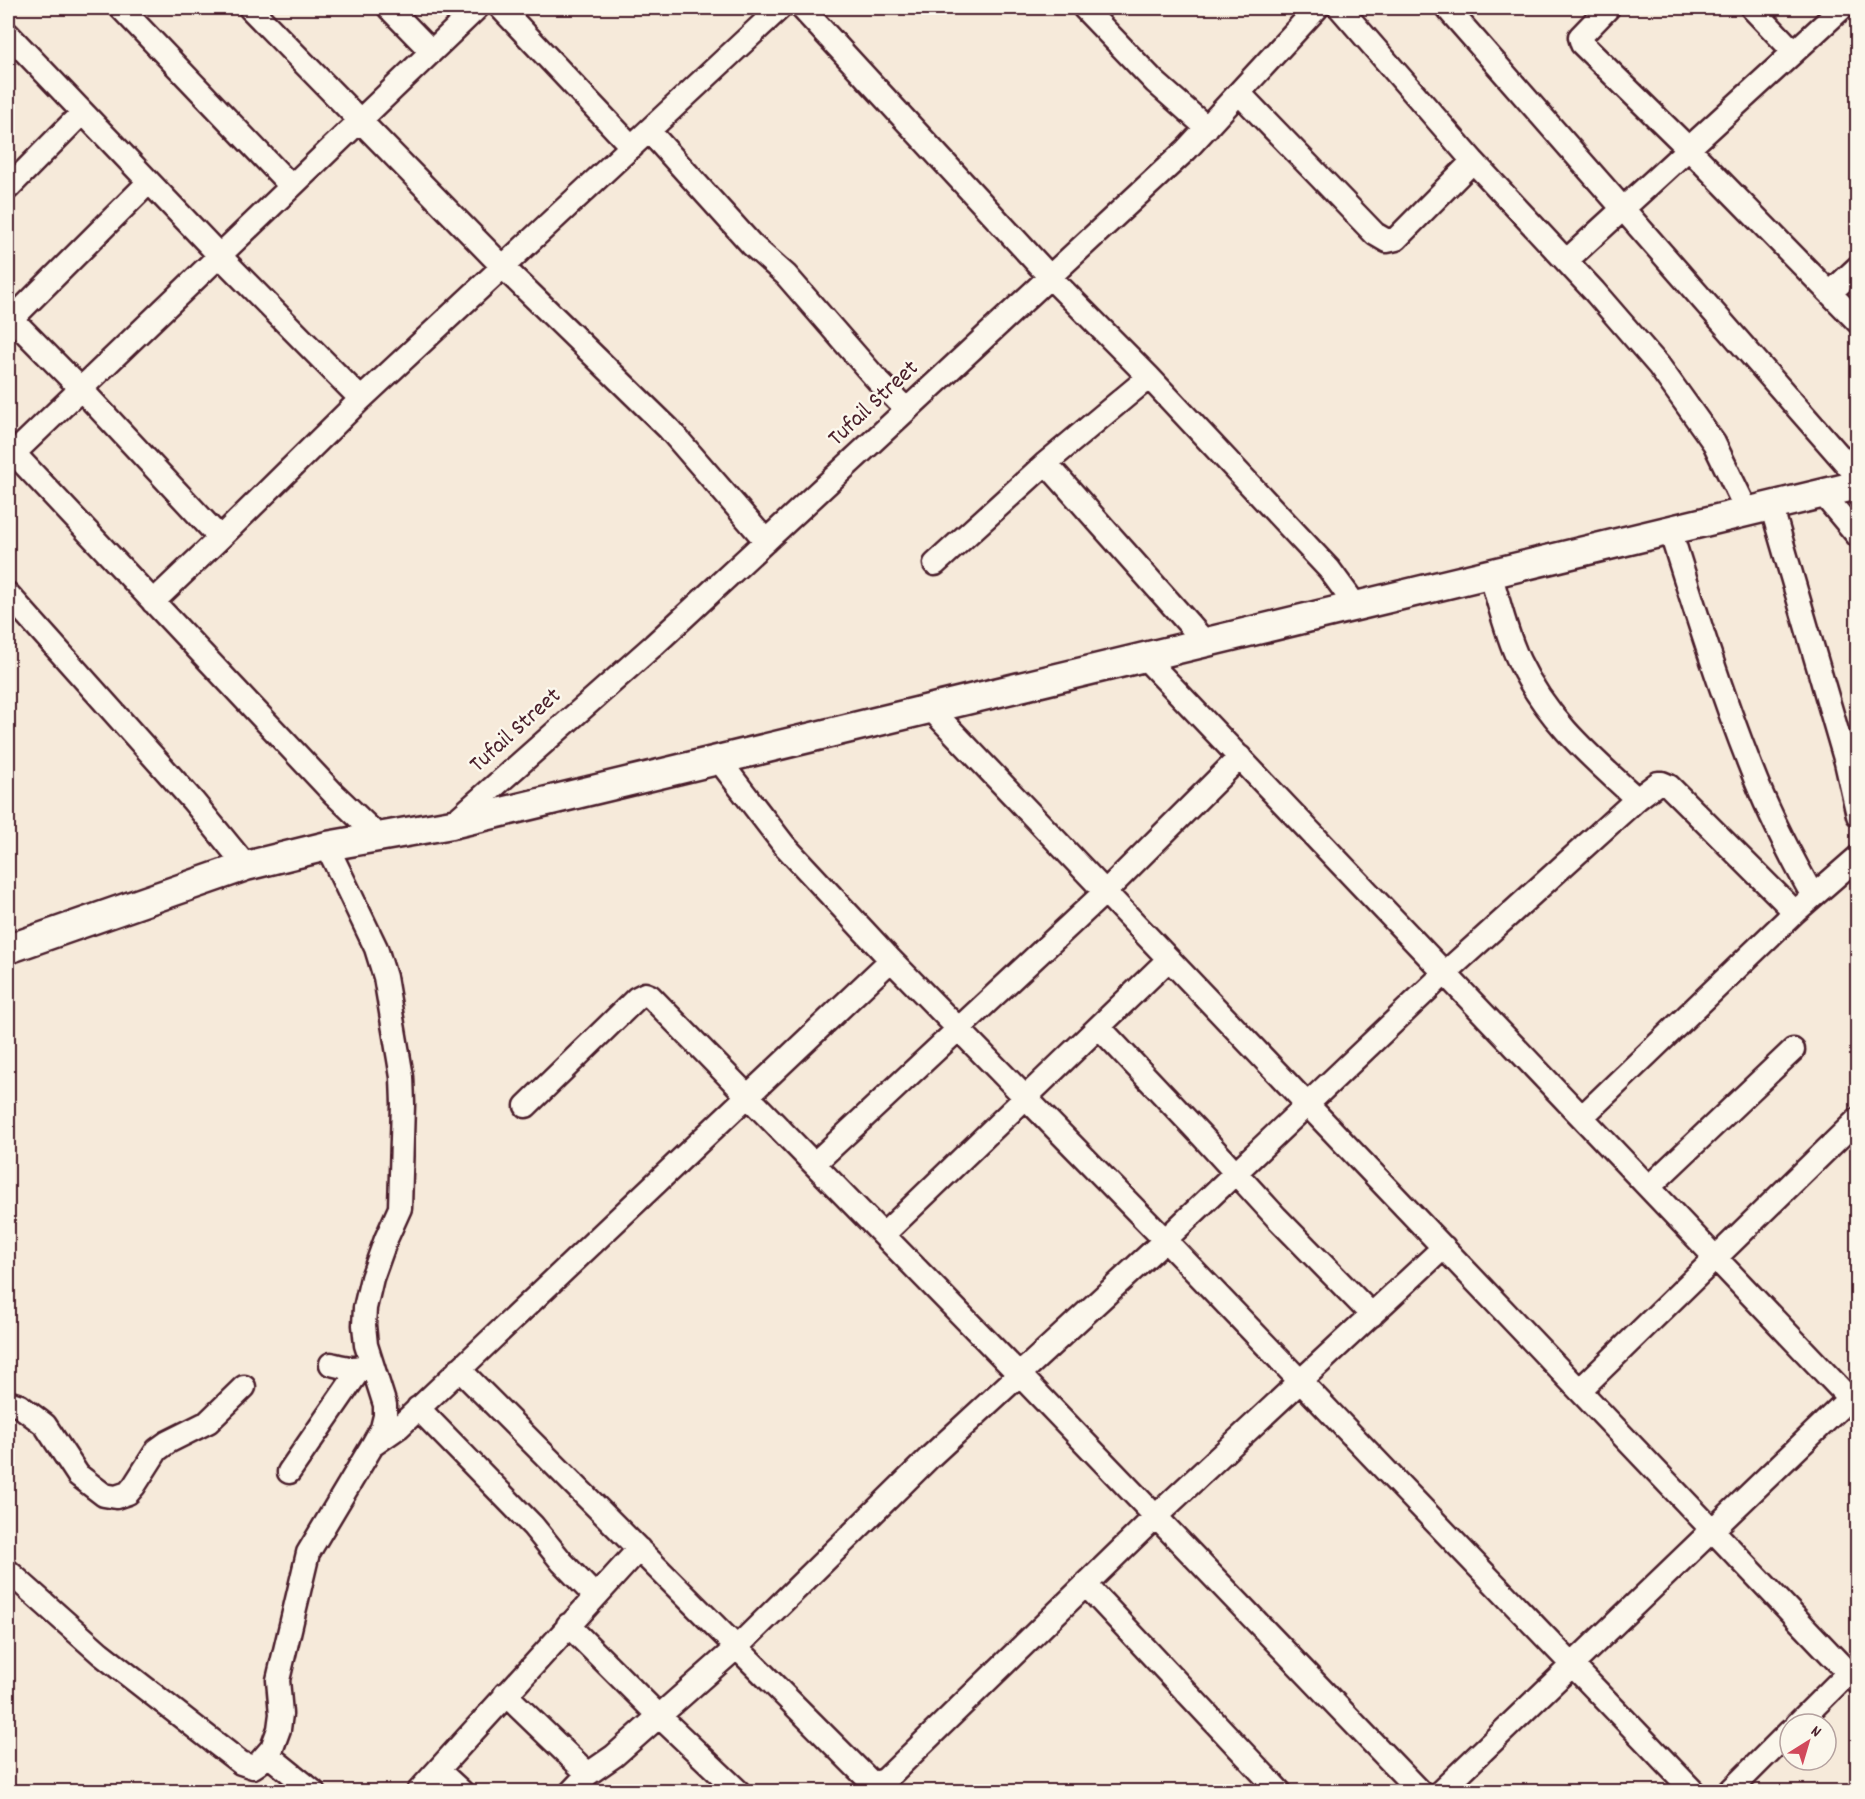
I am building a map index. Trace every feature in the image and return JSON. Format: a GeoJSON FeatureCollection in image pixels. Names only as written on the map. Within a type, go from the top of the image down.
{"type":"FeatureCollection","features":[{"type":"Feature","properties":{"kind":"main road"},"geometry":{"type":"LineString","coordinates":[[8,949],[246,866],[327,846],[453,824],[1857,485]]}},
{"type":"Feature","properties":{"kind":"street"},"geometry":{"type":"LineString","coordinates":[[121,8],[291,186]]}},
{"type":"Feature","properties":{"kind":"street"},"geometry":{"type":"LineString","coordinates":[[250,8],[503,267],[669,429],[766,541]]}},
{"type":"Feature","properties":{"kind":"street"},"geometry":{"type":"LineString","coordinates":[[389,8],[431,51]]}},
{"type":"Feature","properties":{"kind":"street"},"geometry":{"type":"LineString","coordinates":[[380,838],[333,793],[10,454],[477,8]]}},
{"type":"Feature","properties":{"kind":"street"},"geometry":{"type":"LineString","coordinates":[[501,8],[632,147]]}},
{"type":"Feature","properties":{"kind":"street"},"geometry":{"type":"LineString","coordinates":[[153,602],[361,399],[780,8]]}},
{"type":"Feature","properties":{"kind":"street"},"geometry":{"type":"LineString","coordinates":[[802,8],[1050,277],[1149,377],[1329,568],[1356,606]]}},
{"type":"Feature","properties":{"kind":"street"},"geometry":{"type":"LineString","coordinates":[[1084,8],[1155,82],[1207,128]]}},
{"type":"Feature","properties":{"kind":"street","name":"Tufail Street"},"geometry":{"type":"LineString","coordinates":[[453,824],[654,645],[1186,150],[1317,8]]}},
{"type":"Feature","properties":{"kind":"street"},"geometry":{"type":"LineString","coordinates":[[1340,8],[1473,161],[1659,366],[1759,508],[1846,762],[1857,815]]}},
{"type":"Feature","properties":{"kind":"street"},"geometry":{"type":"LineString","coordinates":[[1447,8],[1857,477]]}},
{"type":"Feature","properties":{"kind":"street"},"geometry":{"type":"LineString","coordinates":[[1608,8],[1584,31],[1580,37],[1582,44],[1689,149],[1857,322]]}},
{"type":"Feature","properties":{"kind":"street"},"geometry":{"type":"LineString","coordinates":[[1752,8],[1794,52]]}},
{"type":"Feature","properties":{"kind":"street"},"geometry":{"type":"LineString","coordinates":[[1566,261],[1842,8]]}},
{"type":"Feature","properties":{"kind":"street"},"geometry":{"type":"LineString","coordinates":[[8,34],[219,255],[361,399]]}},
{"type":"Feature","properties":{"kind":"street"},"geometry":{"type":"LineString","coordinates":[[1239,93],[1375,234],[1387,241],[1396,239],[1473,161]]}},
{"type":"Feature","properties":{"kind":"street"},"geometry":{"type":"LineString","coordinates":[[10,181],[82,113]]}},
{"type":"Feature","properties":{"kind":"street"},"geometry":{"type":"LineString","coordinates":[[649,131],[752,245],[786,275],[879,382],[907,410]]}},
{"type":"Feature","properties":{"kind":"street"},"geometry":{"type":"LineString","coordinates":[[149,182],[10,317],[80,388],[220,538]]}},
{"type":"Feature","properties":{"kind":"street"},"geometry":{"type":"LineString","coordinates":[[1830,292],[1857,267]]}},
{"type":"Feature","properties":{"kind":"street"},"geometry":{"type":"LineString","coordinates":[[935,564],[1046,464],[1149,377]]}},
{"type":"Feature","properties":{"kind":"street"},"geometry":{"type":"LineString","coordinates":[[1046,464],[1204,642]]}},
{"type":"Feature","properties":{"kind":"street"},"geometry":{"type":"LineString","coordinates":[[1822,493],[1857,536]]}},
{"type":"Feature","properties":{"kind":"street"},"geometry":{"type":"LineString","coordinates":[[1670,530],[1702,632],[1751,770],[1791,856],[1813,896]]}},
{"type":"Feature","properties":{"kind":"street"},"geometry":{"type":"LineString","coordinates":[[1490,573],[1518,658],[1535,691],[1556,722],[1637,799]]}},
{"type":"Feature","properties":{"kind":"street"},"geometry":{"type":"LineString","coordinates":[[8,594],[193,801],[246,866]]}},
{"type":"Feature","properties":{"kind":"street"},"geometry":{"type":"LineString","coordinates":[[1144,657],[1717,1258],[1853,1394],[1440,1791]]}},
{"type":"Feature","properties":{"kind":"street"},"geometry":{"type":"LineString","coordinates":[[930,708],[1853,1678],[1812,1712]]}},
{"type":"Feature","properties":{"kind":"street"},"geometry":{"type":"LineString","coordinates":[[815,1163],[1105,892],[1240,757]]}},
{"type":"Feature","properties":{"kind":"street"},"geometry":{"type":"LineString","coordinates":[[718,759],[784,845],[891,960],[1165,1240],[1694,1791]]}},
{"type":"Feature","properties":{"kind":"street"},"geometry":{"type":"LineString","coordinates":[[571,1791],[737,1647],[930,1457],[1165,1240],[1446,973],[1637,799],[1658,783],[1669,786],[1795,912]]}},
{"type":"Feature","properties":{"kind":"street"},"geometry":{"type":"LineString","coordinates":[[8,1570],[99,1653],[242,1763],[253,1767],[259,1764],[272,1748],[279,1729],[281,1714],[278,1680],[308,1553],[382,1428],[385,1406],[365,1366],[365,1308],[372,1278],[400,1208],[402,1077],[385,978],[376,948],[327,846]]}},
{"type":"Feature","properties":{"kind":"street"},"geometry":{"type":"LineString","coordinates":[[1582,1117],[1795,912],[1857,856]]}},
{"type":"Feature","properties":{"kind":"street"},"geometry":{"type":"LineString","coordinates":[[884,1234],[1169,959]]}},
{"type":"Feature","properties":{"kind":"street"},"geometry":{"type":"LineString","coordinates":[[372,1446],[399,1427],[891,960]]}},
{"type":"Feature","properties":{"kind":"street"},"geometry":{"type":"LineString","coordinates":[[526,1106],[637,998],[645,994],[650,996],[884,1234],[1420,1791]]}},
{"type":"Feature","properties":{"kind":"street"},"geometry":{"type":"LineString","coordinates":[[1099,1027],[1276,1217],[1372,1315]]}},
{"type":"Feature","properties":{"kind":"street"},"geometry":{"type":"LineString","coordinates":[[1649,1187],[1793,1050]]}},
{"type":"Feature","properties":{"kind":"street"},"geometry":{"type":"LineString","coordinates":[[1580,1390],[1857,1119]]}},
{"type":"Feature","properties":{"kind":"street"},"geometry":{"type":"LineString","coordinates":[[459,1369],[737,1647],[867,1787],[885,1780],[1156,1516],[1444,1247]]}},
{"type":"Feature","properties":{"kind":"street"},"geometry":{"type":"LineString","coordinates":[[331,1364],[354,1370],[365,1366]]}},
{"type":"Feature","properties":{"kind":"street"},"geometry":{"type":"LineString","coordinates":[[289,1472],[365,1366]]}},
{"type":"Feature","properties":{"kind":"street"},"geometry":{"type":"LineString","coordinates":[[8,1402],[20,1406],[45,1425],[78,1475],[104,1495],[116,1497],[128,1493],[157,1450],[208,1422],[244,1387]]}},
{"type":"Feature","properties":{"kind":"street"},"geometry":{"type":"LineString","coordinates":[[418,1408],[533,1526],[562,1562],[595,1596]]}},
{"type":"Feature","properties":{"kind":"street"},"geometry":{"type":"LineString","coordinates":[[418,1791],[504,1694],[639,1549]]}},
{"type":"Feature","properties":{"kind":"street"},"geometry":{"type":"LineString","coordinates":[[1086,1585],[1281,1791]]}},
{"type":"Feature","properties":{"kind":"street"},"geometry":{"type":"LineString","coordinates":[[568,1625],[659,1716],[740,1791]]}},
{"type":"Feature","properties":{"kind":"street"},"geometry":{"type":"LineString","coordinates":[[504,1694],[588,1774]]}},
{"type":"Feature","properties":{"kind":"street"},"geometry":{"type":"LineString","coordinates":[[1729,1791],[1778,1743]]}},
{"type":"Feature","properties":{"kind":"street"},"geometry":{"type":"LineString","coordinates":[[267,1754],[314,1791]]}},
{"type":"Feature","properties":{"kind":"street"},"geometry":{"type":"LineString","coordinates":[[438,1770],[462,1791]]}}]}
